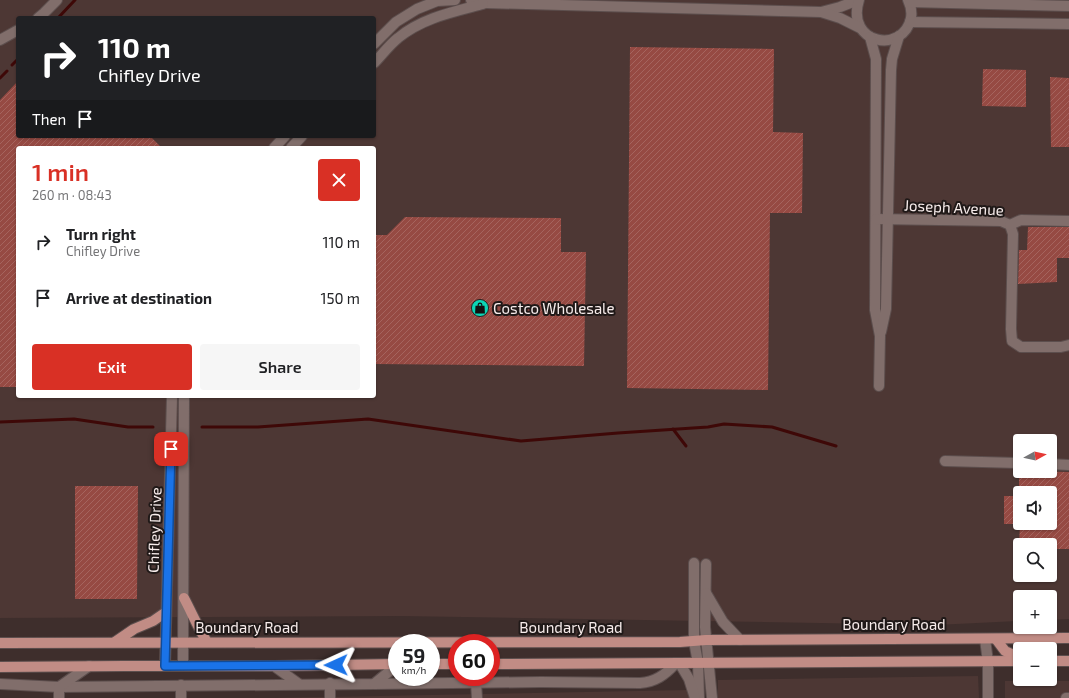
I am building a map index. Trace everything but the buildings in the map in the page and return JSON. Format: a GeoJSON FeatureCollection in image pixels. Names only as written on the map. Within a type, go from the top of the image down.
{"type":"FeatureCollection","features":[{"type":"Feature","properties":{"kind":"main road"},"geometry":{"type":"LineString","coordinates":[[184,598],[207,642]]}},
{"type":"Feature","properties":{"kind":"main road"},"geometry":{"type":"LineString","coordinates":[[115,642],[134,629],[154,622],[166,612]]}},
{"type":"Feature","properties":{"kind":"main road","name":"Boundary Road"},"geometry":{"type":"LineString","coordinates":[[0,643],[680,642],[706,640],[1069,638]]}},
{"type":"Feature","properties":{"kind":"main road"},"geometry":{"type":"LineString","coordinates":[[996,639],[1006,651],[1013,656]]}},
{"type":"Feature","properties":{"kind":"main road"},"geometry":{"type":"LineString","coordinates":[[500,664],[988,662],[1013,660]]}},
{"type":"Feature","properties":{"kind":"main road"},"geometry":{"type":"LineString","coordinates":[[1057,661],[1069,661]]}},
{"type":"Feature","properties":{"kind":"main road"},"geometry":{"type":"LineString","coordinates":[[0,667],[388,664]]}},
{"type":"Feature","properties":{"kind":"street"},"geometry":{"type":"LineString","coordinates":[[40,16],[57,0]]}},
{"type":"Feature","properties":{"kind":"street"},"geometry":{"type":"LineString","coordinates":[[376,42],[396,22],[417,10],[437,1],[455,0]]}},
{"type":"Feature","properties":{"kind":"street"},"geometry":{"type":"LineString","coordinates":[[471,0],[485,3],[821,12],[840,18],[860,28],[870,37],[884,41],[899,36],[905,30],[912,16],[909,1],[1016,2],[1069,6]]}},
{"type":"Feature","properties":{"kind":"street"},"geometry":{"type":"LineString","coordinates":[[751,0],[757,10]]}},
{"type":"Feature","properties":{"kind":"street"},"geometry":{"type":"LineString","coordinates":[[821,12],[858,0]]}},
{"type":"Feature","properties":{"kind":"street"},"geometry":{"type":"LineString","coordinates":[[858,0],[856,19],[860,28]]}},
{"type":"Feature","properties":{"kind":"street"},"geometry":{"type":"LineString","coordinates":[[376,61],[398,38],[419,24],[442,15],[485,3]]}},
{"type":"Feature","properties":{"kind":"street"},"geometry":{"type":"LineString","coordinates":[[910,22],[1069,24]]}},
{"type":"Feature","properties":{"kind":"street"},"geometry":{"type":"LineString","coordinates":[[0,40],[16,31]]}},
{"type":"Feature","properties":{"kind":"street","name":"Joseph Avenue"},"geometry":{"type":"LineString","coordinates":[[879,386],[880,336],[886,310],[891,70],[892,59],[899,36]]}},
{"type":"Feature","properties":{"kind":"street","name":"Joseph Avenue"},"geometry":{"type":"LineString","coordinates":[[870,37],[876,59],[875,310],[880,336]]}},
{"type":"Feature","properties":{"kind":"street"},"geometry":{"type":"LineString","coordinates":[[276,146],[283,138]]}},
{"type":"Feature","properties":{"kind":"street"},"geometry":{"type":"LineString","coordinates":[[292,146],[300,138]]}},
{"type":"Feature","properties":{"kind":"street","name":"Joseph Avenue"},"geometry":{"type":"LineString","coordinates":[[876,219],[1001,221],[1010,224],[1012,234],[1012,341],[1021,347],[1062,347],[1069,345]]}},
{"type":"Feature","properties":{"kind":"street"},"geometry":{"type":"LineString","coordinates":[[1010,224],[1021,220],[1069,221]]}},
{"type":"Feature","properties":{"kind":"street","name":"Chifley Drive"},"geometry":{"type":"LineString","coordinates":[[165,666],[172,398]]}},
{"type":"Feature","properties":{"kind":"street","name":"Chifley Drive"},"geometry":{"type":"LineString","coordinates":[[182,666],[184,598],[184,398]]}},
{"type":"Feature","properties":{"kind":"street"},"geometry":{"type":"LineString","coordinates":[[945,461],[1013,463]]}},
{"type":"Feature","properties":{"kind":"street"},"geometry":{"type":"LineString","coordinates":[[1057,464],[1069,465]]}},
{"type":"Feature","properties":{"kind":"street"},"geometry":{"type":"LineString","coordinates":[[694,563],[694,641],[703,663],[712,698]]}},
{"type":"Feature","properties":{"kind":"street"},"geometry":{"type":"LineString","coordinates":[[700,698],[706,640],[706,564]]}},
{"type":"Feature","properties":{"kind":"street"},"geometry":{"type":"LineString","coordinates":[[705,592],[723,622],[740,640]]}},
{"type":"Feature","properties":{"kind":"street"},"geometry":{"type":"LineString","coordinates":[[985,639],[988,662],[988,698]]}},
{"type":"Feature","properties":{"kind":"street"},"geometry":{"type":"LineString","coordinates":[[500,683],[646,682],[660,678],[677,664],[689,679],[694,698]]}},
{"type":"Feature","properties":{"kind":"street"},"geometry":{"type":"LineString","coordinates":[[59,687],[89,666]]}},
{"type":"Feature","properties":{"kind":"street"},"geometry":{"type":"LineString","coordinates":[[274,666],[299,684]]}},
{"type":"Feature","properties":{"kind":"street"},"geometry":{"type":"LineString","coordinates":[[374,684],[388,672]]}},
{"type":"Feature","properties":{"kind":"street"},"geometry":{"type":"LineString","coordinates":[[0,684],[59,687],[330,683],[448,683]]}},
{"type":"Feature","properties":{"kind":"street"},"geometry":{"type":"LineString","coordinates":[[330,683],[330,698]]}},
{"type":"Feature","properties":{"kind":"street"},"geometry":{"type":"LineString","coordinates":[[180,685],[181,698]]}},
{"type":"Feature","properties":{"kind":"street"},"geometry":{"type":"LineString","coordinates":[[476,686],[477,698]]}},
{"type":"Feature","properties":{"kind":"street"},"geometry":{"type":"LineString","coordinates":[[59,687],[59,698]]}},
{"type":"Feature","properties":{"kind":"shaded area"},"geometry":{"type":"Polygon","coordinates":[[[0,0],[1069,0],[1069,619],[1057,620],[1057,590],[1013,590],[1013,621],[935,625],[401,616],[0,618],[0,0]]]}},
{"type":"Feature","properties":{"kind":"shaded area"},"geometry":{"type":"Polygon","coordinates":[[[978,676],[979,698],[718,698],[718,680],[978,676]]]}},
{"type":"Feature","properties":{"kind":"shaded area"},"geometry":{"type":"Polygon","coordinates":[[[1005,681],[1013,681],[1013,686],[1057,686],[1057,681],[1069,681],[1069,698],[1005,698],[1005,681]]]}},
{"type":"Feature","properties":{"kind":"shaded area"},"geometry":{"type":"Polygon","coordinates":[[[689,690],[689,698],[274,698],[689,690]]]}},
{"type":"Feature","properties":{"kind":"waterway"},"geometry":{"type":"LineString","coordinates":[[60,16],[75,0]]}},
{"type":"Feature","properties":{"kind":"waterway"},"geometry":{"type":"LineString","coordinates":[[12,65],[16,61]]}},
{"type":"Feature","properties":{"kind":"waterway"},"geometry":{"type":"LineString","coordinates":[[0,78],[7,71]]}},
{"type":"Feature","properties":{"kind":"waterway"},"geometry":{"type":"LineString","coordinates":[[0,422],[74,419],[128,427],[153,427]]}},
{"type":"Feature","properties":{"kind":"waterway"},"geometry":{"type":"LineString","coordinates":[[202,427],[258,427],[368,419],[521,441],[708,427],[724,424],[772,427],[836,446]]}},
{"type":"Feature","properties":{"kind":"waterway"},"geometry":{"type":"LineString","coordinates":[[673,429],[686,446]]}},
{"type":"Feature","properties":{"kind":"place","name":"Costco Wholesale"},"geometry":{"type":"Point","coordinates":[480,308]}},
{"type":"Feature","properties":{"kind":"route"},"geometry":{"type":"LineString","coordinates":[[171,449],[165,666],[336,665]]}}]}
